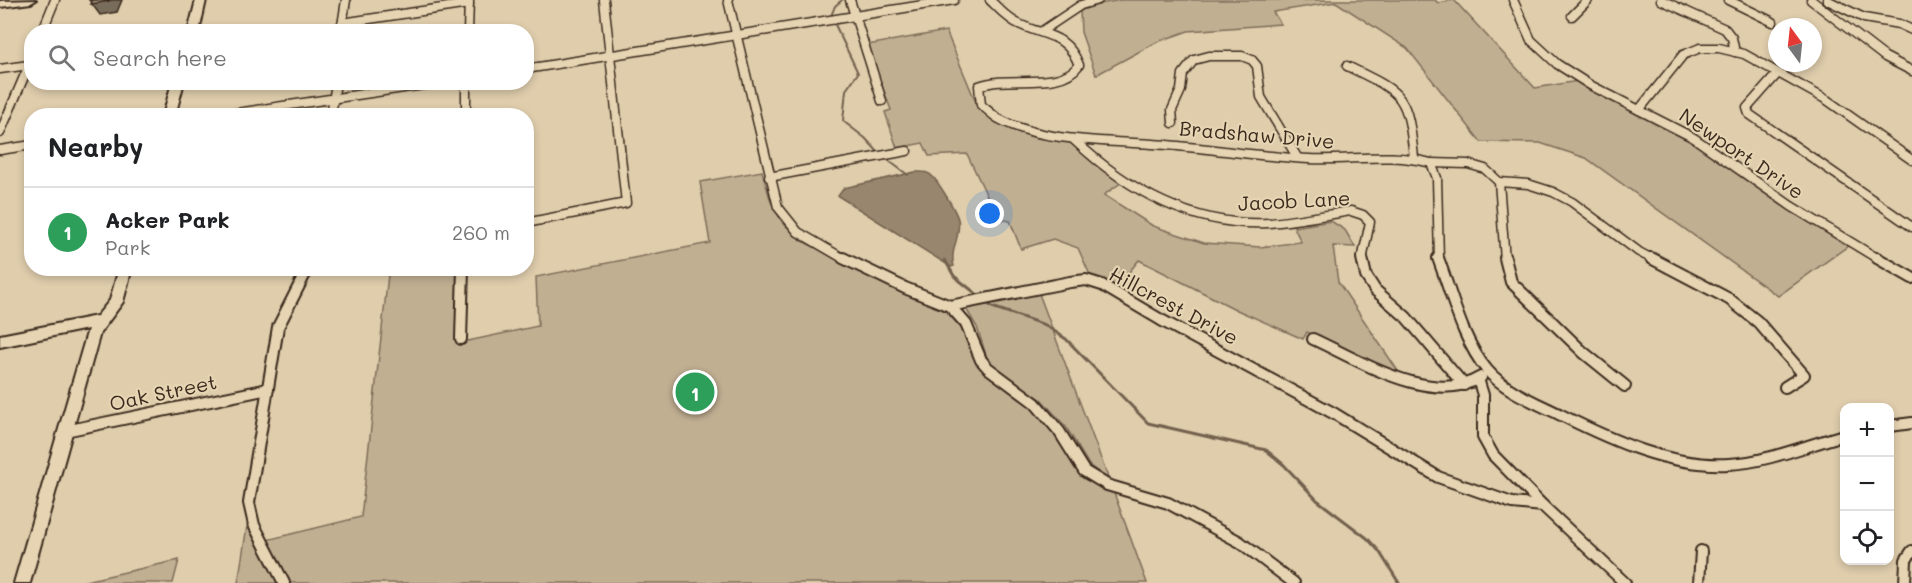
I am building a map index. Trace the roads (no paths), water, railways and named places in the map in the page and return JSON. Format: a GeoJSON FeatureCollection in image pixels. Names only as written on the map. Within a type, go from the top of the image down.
{"type":"FeatureCollection","features":[{"type":"Feature","properties":{"kind":"street"},"geometry":{"type":"LineString","coordinates":[[0,4],[31,0]]}},
{"type":"Feature","properties":{"kind":"street"},"geometry":{"type":"LineString","coordinates":[[45,24],[55,0]]}},
{"type":"Feature","properties":{"kind":"street"},"geometry":{"type":"LineString","coordinates":[[195,24],[201,0]]}},
{"type":"Feature","properties":{"kind":"street"},"geometry":{"type":"LineString","coordinates":[[346,0],[342,23],[469,2],[468,24]]}},
{"type":"Feature","properties":{"kind":"street"},"geometry":{"type":"LineString","coordinates":[[534,221],[626,203],[604,0]]}},
{"type":"Feature","properties":{"kind":"street"},"geometry":{"type":"LineString","coordinates":[[728,0],[778,207],[798,232],[842,258],[905,288],[950,306],[966,324],[981,360],[988,368],[1035,403],[1059,431],[1084,471],[1107,485],[1168,503],[1240,542],[1294,583]]}},
{"type":"Feature","properties":{"kind":"street"},"geometry":{"type":"LineString","coordinates":[[850,0],[882,101]]}},
{"type":"Feature","properties":{"kind":"street"},"geometry":{"type":"LineString","coordinates":[[534,68],[954,0]]}},
{"type":"Feature","properties":{"kind":"street","name":"Bradshaw Drive"},"geometry":{"type":"LineString","coordinates":[[990,0],[1005,15],[1019,23],[1065,41],[1074,50],[1079,65],[1076,73],[1066,79],[1048,81],[1001,78],[979,86],[977,94],[981,104],[990,113],[1025,129],[1072,139],[1172,145],[1297,157],[1414,157],[1431,163]]}},
{"type":"Feature","properties":{"kind":"street"},"geometry":{"type":"LineString","coordinates":[[1042,31],[1081,5],[1098,0]]}},
{"type":"Feature","properties":{"kind":"street","name":"Newport Drive"},"geometry":{"type":"LineString","coordinates":[[1513,0],[1526,32],[1541,51],[1594,88],[1702,142],[1790,206],[1849,243],[1912,278]]}},
{"type":"Feature","properties":{"kind":"street"},"geometry":{"type":"LineString","coordinates":[[1572,16],[1588,0]]}},
{"type":"Feature","properties":{"kind":"street"},"geometry":{"type":"LineString","coordinates":[[1661,0],[1725,28],[1732,38],[1735,52]]}},
{"type":"Feature","properties":{"kind":"street"},"geometry":{"type":"LineString","coordinates":[[1728,0],[1768,20]]}},
{"type":"Feature","properties":{"kind":"street"},"geometry":{"type":"LineString","coordinates":[[1811,0],[1826,9],[1892,62],[1912,71]]}},
{"type":"Feature","properties":{"kind":"street"},"geometry":{"type":"LineString","coordinates":[[1827,0],[1864,18],[1899,24],[1912,30]]}},
{"type":"Feature","properties":{"kind":"street"},"geometry":{"type":"LineString","coordinates":[[1639,110],[1683,55],[1700,48],[1719,48],[1744,54],[1851,115],[1912,160]]}},
{"type":"Feature","properties":{"kind":"street"},"geometry":{"type":"LineString","coordinates":[[1173,123],[1172,110],[1181,90],[1183,74],[1194,60],[1209,56],[1242,56],[1252,60],[1257,66],[1260,96],[1297,157]]}},
{"type":"Feature","properties":{"kind":"street"},"geometry":{"type":"LineString","coordinates":[[0,69],[24,66]]}},
{"type":"Feature","properties":{"kind":"street"},"geometry":{"type":"LineString","coordinates":[[1347,66],[1389,88],[1402,100],[1407,110],[1414,157]]}},
{"type":"Feature","properties":{"kind":"street"},"geometry":{"type":"LineString","coordinates":[[0,75],[24,67]]}},
{"type":"Feature","properties":{"kind":"street"},"geometry":{"type":"LineString","coordinates":[[1778,73],[1754,97],[1747,108],[1749,114],[1912,227]]}},
{"type":"Feature","properties":{"kind":"street"},"geometry":{"type":"LineString","coordinates":[[0,133],[24,77]]}},
{"type":"Feature","properties":{"kind":"street"},"geometry":{"type":"LineString","coordinates":[[171,108],[176,90]]}},
{"type":"Feature","properties":{"kind":"street"},"geometry":{"type":"LineString","coordinates":[[333,108],[335,90]]}},
{"type":"Feature","properties":{"kind":"street"},"geometry":{"type":"LineString","coordinates":[[266,108],[395,90]]}},
{"type":"Feature","properties":{"kind":"street"},"geometry":{"type":"LineString","coordinates":[[466,90],[466,108]]}},
{"type":"Feature","properties":{"kind":"street","name":"Jacob Lane"},"geometry":{"type":"LineString","coordinates":[[1072,139],[1091,157],[1148,196],[1189,213],[1231,222],[1257,223],[1351,211],[1363,215],[1370,222],[1371,231],[1363,248],[1362,263],[1364,274],[1373,290],[1386,303],[1402,313],[1464,385]]}},
{"type":"Feature","properties":{"kind":"street"},"geometry":{"type":"LineString","coordinates":[[0,150],[24,146]]}},
{"type":"Feature","properties":{"kind":"street"},"geometry":{"type":"LineString","coordinates":[[769,177],[907,151]]}},
{"type":"Feature","properties":{"kind":"street"},"geometry":{"type":"LineString","coordinates":[[1624,386],[1583,352],[1511,282],[1505,264],[1499,182],[1492,173],[1478,165],[1460,161],[1431,163],[1437,178],[1438,258],[1468,341],[1488,371],[1514,391],[1602,436],[1653,454],[1689,462],[1730,464],[1763,458],[1840,436]]}},
{"type":"Feature","properties":{"kind":"street"},"geometry":{"type":"LineString","coordinates":[[1499,182],[1528,184],[1553,192],[1572,202],[1639,252],[1729,299],[1758,322],[1804,375],[1785,387]]}},
{"type":"Feature","properties":{"kind":"street"},"geometry":{"type":"LineString","coordinates":[[22,583],[94,331],[117,302],[124,276]]}},
{"type":"Feature","properties":{"kind":"street"},"geometry":{"type":"LineString","coordinates":[[284,583],[254,525],[249,503],[278,327],[304,276]]}},
{"type":"Feature","properties":{"kind":"street"},"geometry":{"type":"LineString","coordinates":[[461,339],[463,276]]}},
{"type":"Feature","properties":{"kind":"street","name":"Hillcrest Drive"},"geometry":{"type":"LineString","coordinates":[[950,306],[1070,282],[1086,280],[1102,285],[1161,320],[1325,408],[1438,477],[1512,503],[1543,506]]}},
{"type":"Feature","properties":{"kind":"street"},"geometry":{"type":"LineString","coordinates":[[0,341],[100,321]]}},
{"type":"Feature","properties":{"kind":"street"},"geometry":{"type":"LineString","coordinates":[[1313,339],[1393,374],[1426,385],[1446,388],[1464,385],[1478,379],[1488,371]]}},
{"type":"Feature","properties":{"kind":"street"},"geometry":{"type":"LineString","coordinates":[[1478,379],[1483,395],[1483,437],[1493,455],[1543,506],[1625,583]]}},
{"type":"Feature","properties":{"kind":"street","name":"Oak Street"},"geometry":{"type":"LineString","coordinates":[[65,431],[268,389]]}},
{"type":"Feature","properties":{"kind":"street"},"geometry":{"type":"LineString","coordinates":[[1894,425],[1912,423]]}},
{"type":"Feature","properties":{"kind":"street"},"geometry":{"type":"LineString","coordinates":[[1700,583],[1701,551]]}},
{"type":"Feature","properties":{"kind":"street"},"geometry":{"type":"LineString","coordinates":[[1905,583],[1906,560],[1912,551]]}},
{"type":"Feature","properties":{"kind":"waterway"},"geometry":{"type":"LineString","coordinates":[[842,0],[835,6],[831,16],[858,73],[846,90],[843,121],[865,138],[880,154]]}},
{"type":"Feature","properties":{"kind":"waterway"},"geometry":{"type":"LineString","coordinates":[[885,158],[908,175]]}},
{"type":"Feature","properties":{"kind":"waterway"},"geometry":{"type":"LineString","coordinates":[[945,260],[954,276],[979,296]]}},
{"type":"Feature","properties":{"kind":"waterway"},"geometry":{"type":"LineString","coordinates":[[986,302],[992,307],[1045,325],[1066,339],[1148,423],[1266,450],[1284,465],[1317,500],[1367,538],[1379,551],[1399,583]]}},
{"type":"Feature","properties":{"kind":"place","name":"Acker Park"},"geometry":{"type":"Point","coordinates":[695,392]}}]}
